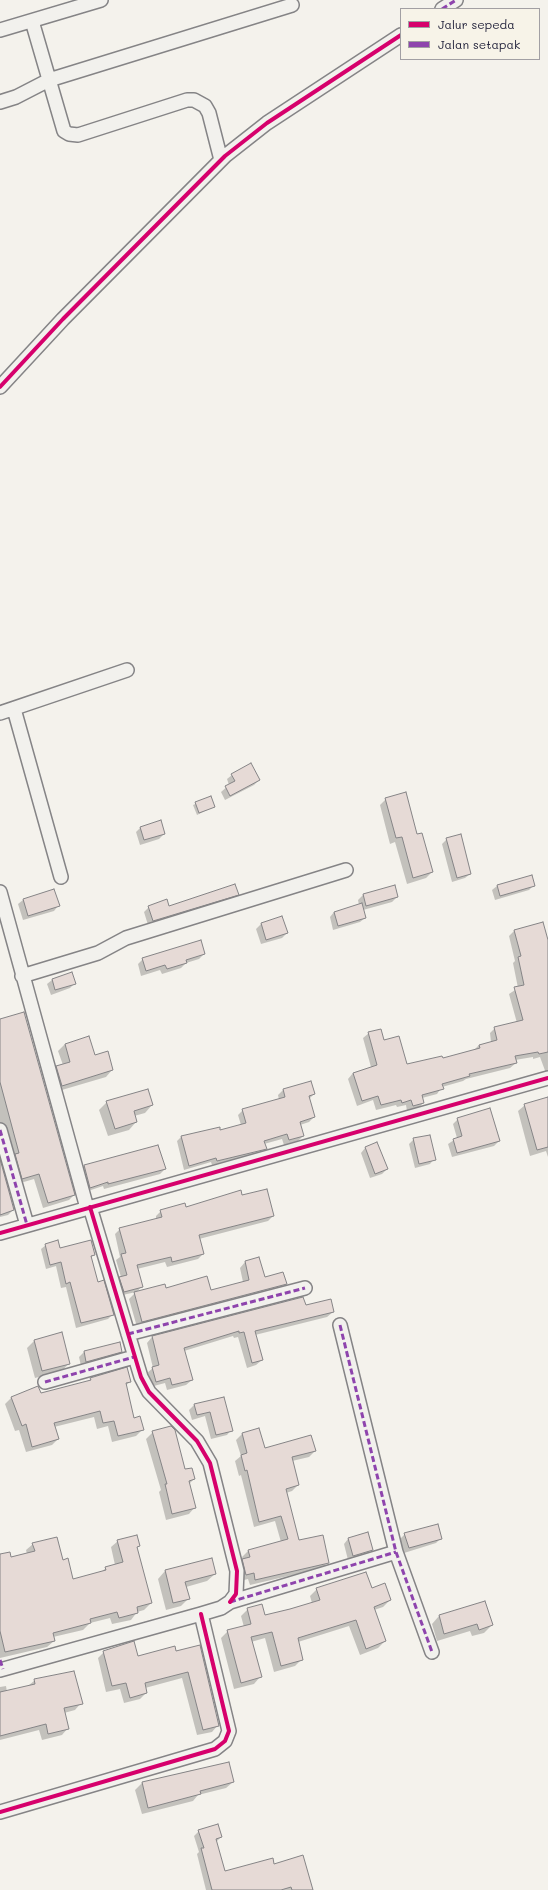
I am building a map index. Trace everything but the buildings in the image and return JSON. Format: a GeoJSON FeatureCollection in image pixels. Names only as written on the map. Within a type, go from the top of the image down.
{"type":"FeatureCollection","features":[{"type":"Feature","properties":{"kind":"street"},"geometry":{"type":"LineString","coordinates":[[0,30],[101,0]]}},
{"type":"Feature","properties":{"kind":"street"},"geometry":{"type":"LineString","coordinates":[[444,8],[456,0]]}},
{"type":"Feature","properties":{"kind":"street"},"geometry":{"type":"LineString","coordinates":[[0,102],[49,80],[292,5]]}},
{"type":"Feature","properties":{"kind":"street"},"geometry":{"type":"LineString","coordinates":[[32,21],[64,131],[68,134],[78,135],[187,100],[201,103],[205,106],[209,114],[221,160]]}},
{"type":"Feature","properties":{"kind":"street"},"geometry":{"type":"LineString","coordinates":[[0,387],[63,319],[221,160],[247,138],[268,123],[400,36]]}},
{"type":"Feature","properties":{"kind":"street"},"geometry":{"type":"LineString","coordinates":[[0,714],[127,670]]}},
{"type":"Feature","properties":{"kind":"street"},"geometry":{"type":"LineString","coordinates":[[14,709],[60,877]]}},
{"type":"Feature","properties":{"kind":"street"},"geometry":{"type":"LineString","coordinates":[[22,976],[98,954],[126,938],[346,870]]}},
{"type":"Feature","properties":{"kind":"street"},"geometry":{"type":"LineString","coordinates":[[0,892],[22,976],[88,1208],[141,1377],[149,1392],[197,1441],[210,1463],[237,1572],[236,1594],[230,1602]]}},
{"type":"Feature","properties":{"kind":"street"},"geometry":{"type":"LineString","coordinates":[[0,1233],[548,1078]]}},
{"type":"Feature","properties":{"kind":"street"},"geometry":{"type":"LineString","coordinates":[[0,1130],[27,1225]]}},
{"type":"Feature","properties":{"kind":"street"},"geometry":{"type":"LineString","coordinates":[[128,1334],[305,1288]]}},
{"type":"Feature","properties":{"kind":"street"},"geometry":{"type":"LineString","coordinates":[[340,1325],[396,1552],[432,1652]]}},
{"type":"Feature","properties":{"kind":"street"},"geometry":{"type":"LineString","coordinates":[[45,1382],[134,1357]]}},
{"type":"Feature","properties":{"kind":"street"},"geometry":{"type":"LineString","coordinates":[[1,1666],[201,1614],[221,1608],[230,1602],[396,1552]]}},
{"type":"Feature","properties":{"kind":"street"},"geometry":{"type":"LineString","coordinates":[[0,1812],[215,1749],[225,1741],[229,1731],[201,1614]]}},
{"type":"Feature","properties":{"kind":"marked path"},"geometry":{"type":"LineString","coordinates":[[444,8],[456,0]]}},
{"type":"Feature","properties":{"kind":"marked path"},"geometry":{"type":"LineString","coordinates":[[0,1130],[27,1225]]}},
{"type":"Feature","properties":{"kind":"marked path"},"geometry":{"type":"LineString","coordinates":[[128,1334],[305,1288]]}},
{"type":"Feature","properties":{"kind":"marked path"},"geometry":{"type":"LineString","coordinates":[[340,1325],[396,1552],[432,1652]]}},
{"type":"Feature","properties":{"kind":"marked path"},"geometry":{"type":"LineString","coordinates":[[45,1382],[134,1357]]}},
{"type":"Feature","properties":{"kind":"marked path"},"geometry":{"type":"LineString","coordinates":[[230,1602],[396,1552]]}},
{"type":"Feature","properties":{"kind":"marked path"},"geometry":{"type":"LineString","coordinates":[[0,1660],[3,1669]]}},
{"type":"Feature","properties":{"kind":"cycle path"},"geometry":{"type":"LineString","coordinates":[[0,387],[63,319],[225,156],[267,123],[400,36]]}},
{"type":"Feature","properties":{"kind":"cycle path"},"geometry":{"type":"LineString","coordinates":[[0,1233],[548,1078]]}},
{"type":"Feature","properties":{"kind":"cycle path"},"geometry":{"type":"LineString","coordinates":[[90,1207],[141,1377],[149,1392],[197,1441],[210,1463],[237,1571],[236,1594],[230,1602]]}},
{"type":"Feature","properties":{"kind":"cycle path"},"geometry":{"type":"LineString","coordinates":[[0,1812],[215,1749],[225,1741],[229,1731],[201,1614]]}}]}
